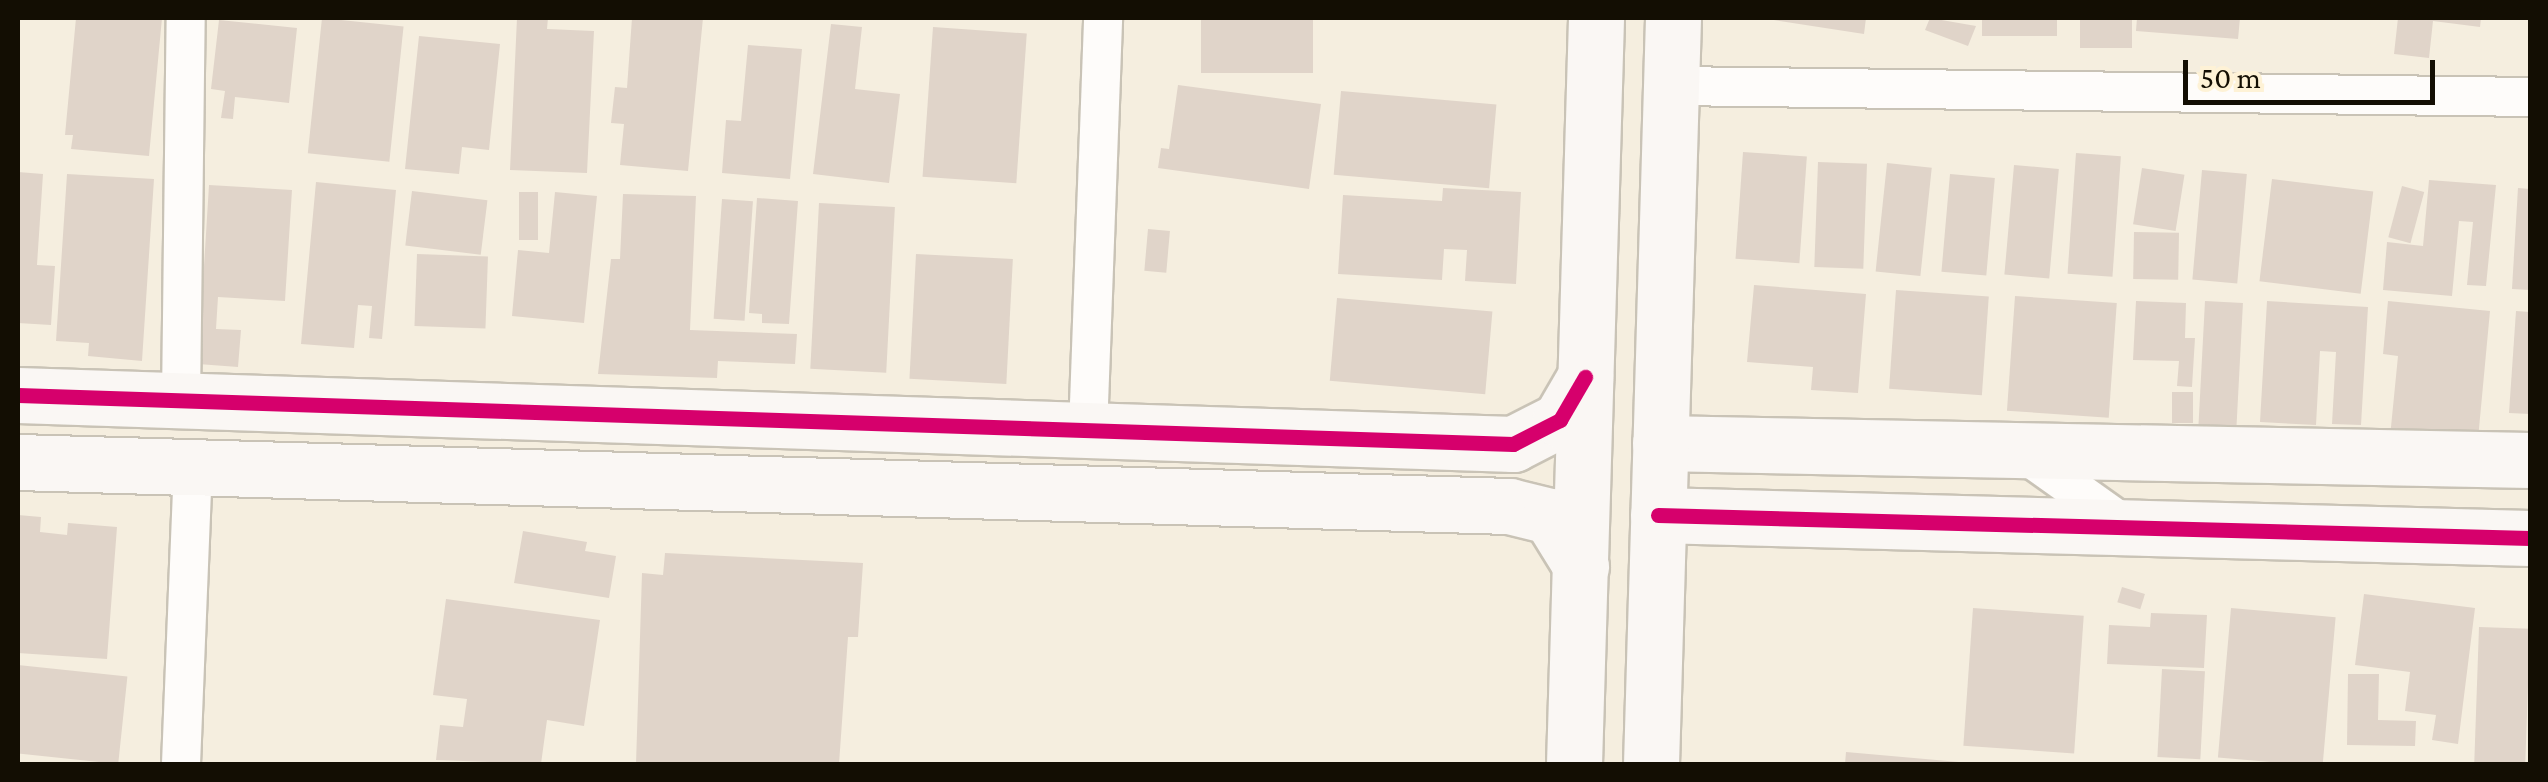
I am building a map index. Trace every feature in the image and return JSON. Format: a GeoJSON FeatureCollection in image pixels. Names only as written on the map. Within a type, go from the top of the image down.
{"type":"FeatureCollection","features":[{"type":"Feature","properties":{"kind":"street"},"geometry":{"type":"LineString","coordinates":[[181,400],[186,18]]}},
{"type":"Feature","properties":{"kind":"street"},"geometry":{"type":"LineString","coordinates":[[1088,431],[1103,18]]}},
{"type":"Feature","properties":{"kind":"street"},"geometry":{"type":"LineString","coordinates":[[1574,764],[1596,18]]}},
{"type":"Feature","properties":{"kind":"street"},"geometry":{"type":"LineString","coordinates":[[1651,764],[1673,18]]}},
{"type":"Feature","properties":{"kind":"street"},"geometry":{"type":"LineString","coordinates":[[1671,86],[2530,97]]}},
{"type":"Feature","properties":{"kind":"street"},"geometry":{"type":"LineString","coordinates":[[18,396],[1478,444],[1538,436],[1560,420],[1586,377]]}},
{"type":"Feature","properties":{"kind":"street"},"geometry":{"type":"LineString","coordinates":[[1660,443],[2530,460]]}},
{"type":"Feature","properties":{"kind":"street"},"geometry":{"type":"LineString","coordinates":[[1473,505],[1505,488],[1512,475],[1508,459],[1478,444]]}},
{"type":"Feature","properties":{"kind":"street"},"geometry":{"type":"LineString","coordinates":[[2017,448],[2122,523]]}},
{"type":"Feature","properties":{"kind":"street"},"geometry":{"type":"LineString","coordinates":[[18,462],[1473,505],[1550,516],[1581,566]]}},
{"type":"Feature","properties":{"kind":"street"},"geometry":{"type":"LineString","coordinates":[[181,764],[193,467]]}},
{"type":"Feature","properties":{"kind":"street"},"geometry":{"type":"LineString","coordinates":[[1658,516],[2122,523],[2530,538]]}},
{"type":"Feature","properties":{"kind":"building"},"geometry":{"type":"Polygon","coordinates":[[[76,18],[162,18],[149,156],[71,149],[73,135],[65,135],[76,18]]]}},
{"type":"Feature","properties":{"kind":"building"},"geometry":{"type":"Polygon","coordinates":[[[322,18],[404,27],[389,162],[308,153],[322,18]]]}},
{"type":"Feature","properties":{"kind":"building"},"geometry":{"type":"Polygon","coordinates":[[[517,18],[548,18],[547,29],[594,31],[587,173],[510,170],[517,18]]]}},
{"type":"Feature","properties":{"kind":"building"},"geometry":{"type":"Polygon","coordinates":[[[632,18],[703,18],[688,171],[620,165],[624,124],[611,123],[615,87],[627,88],[632,18]]]}},
{"type":"Feature","properties":{"kind":"building"},"geometry":{"type":"Polygon","coordinates":[[[1201,18],[1313,18],[1313,73],[1201,73],[1201,18]]]}},
{"type":"Feature","properties":{"kind":"building"},"geometry":{"type":"Polygon","coordinates":[[[1761,18],[1866,18],[1864,34],[1761,18]]]}},
{"type":"Feature","properties":{"kind":"building"},"geometry":{"type":"Polygon","coordinates":[[[1930,18],[1976,26],[1968,46],[1925,30],[1930,18]]]}},
{"type":"Feature","properties":{"kind":"building"},"geometry":{"type":"Polygon","coordinates":[[[1982,18],[2057,18],[2057,36],[1982,36],[1982,18]]]}},
{"type":"Feature","properties":{"kind":"building"},"geometry":{"type":"Polygon","coordinates":[[[2080,18],[2132,18],[2132,48],[2080,48],[2080,18]]]}},
{"type":"Feature","properties":{"kind":"building"},"geometry":{"type":"Polygon","coordinates":[[[2137,18],[2240,18],[2238,39],[2136,31],[2137,18]]]}},
{"type":"Feature","properties":{"kind":"building"},"geometry":{"type":"Polygon","coordinates":[[[2398,18],[2481,18],[2480,27],[2433,21],[2429,58],[2394,54],[2398,18]]]}},
{"type":"Feature","properties":{"kind":"building"},"geometry":{"type":"Polygon","coordinates":[[[219,20],[297,28],[289,103],[235,97],[233,119],[221,118],[225,91],[211,89],[219,20]]]}},
{"type":"Feature","properties":{"kind":"building"},"geometry":{"type":"Polygon","coordinates":[[[831,24],[862,27],[855,89],[900,94],[889,183],[813,174],[831,24]]]}},
{"type":"Feature","properties":{"kind":"building"},"geometry":{"type":"Polygon","coordinates":[[[933,27],[1027,34],[1016,183],[923,177],[933,27]]]}},
{"type":"Feature","properties":{"kind":"building"},"geometry":{"type":"Polygon","coordinates":[[[419,36],[500,44],[489,150],[462,147],[459,174],[405,169],[419,36]]]}},
{"type":"Feature","properties":{"kind":"building"},"geometry":{"type":"Polygon","coordinates":[[[748,45],[802,49],[790,179],[722,173],[726,120],[741,121],[748,45]]]}},
{"type":"Feature","properties":{"kind":"building"},"geometry":{"type":"Polygon","coordinates":[[[1178,85],[1321,104],[1309,189],[1158,168],[1161,148],[1169,149],[1178,85]]]}},
{"type":"Feature","properties":{"kind":"building"},"geometry":{"type":"Polygon","coordinates":[[[1341,91],[1496,105],[1489,188],[1334,175],[1341,91]]]}},
{"type":"Feature","properties":{"kind":"building"},"geometry":{"type":"Polygon","coordinates":[[[1743,152],[1807,156],[1799,263],[1736,259],[1743,152]]]}},
{"type":"Feature","properties":{"kind":"building"},"geometry":{"type":"Polygon","coordinates":[[[2076,153],[2121,156],[2112,277],[2068,274],[2076,153]]]}},
{"type":"Feature","properties":{"kind":"building"},"geometry":{"type":"Polygon","coordinates":[[[1818,162],[1867,164],[1863,269],[1814,267],[1818,162]]]}},
{"type":"Feature","properties":{"kind":"building"},"geometry":{"type":"Polygon","coordinates":[[[1887,163],[1932,168],[1920,276],[1876,271],[1887,163]]]}},
{"type":"Feature","properties":{"kind":"building"},"geometry":{"type":"Polygon","coordinates":[[[2014,165],[2059,169],[2049,279],[2004,275],[2014,165]]]}},
{"type":"Feature","properties":{"kind":"building"},"geometry":{"type":"Polygon","coordinates":[[[2142,168],[2184,175],[2176,231],[2133,224],[2142,168]]]}},
{"type":"Feature","properties":{"kind":"building"},"geometry":{"type":"Polygon","coordinates":[[[2202,170],[2247,174],[2237,284],[2192,280],[2202,170]]]}},
{"type":"Feature","properties":{"kind":"building"},"geometry":{"type":"Polygon","coordinates":[[[18,172],[43,174],[37,265],[55,266],[51,325],[18,323],[18,172]]]}},
{"type":"Feature","properties":{"kind":"building"},"geometry":{"type":"Polygon","coordinates":[[[67,174],[154,179],[142,361],[88,356],[89,343],[56,341],[67,174]]]}},
{"type":"Feature","properties":{"kind":"building"},"geometry":{"type":"Polygon","coordinates":[[[1950,174],[1995,178],[1986,276],[1941,272],[1950,174]]]}},
{"type":"Feature","properties":{"kind":"building"},"geometry":{"type":"Polygon","coordinates":[[[2272,179],[2373,191],[2361,294],[2259,281],[2272,179]]]}},
{"type":"Feature","properties":{"kind":"building"},"geometry":{"type":"Polygon","coordinates":[[[2429,180],[2496,185],[2486,286],[2467,285],[2473,222],[2459,221],[2452,296],[2383,290],[2387,242],[2423,246],[2429,180]]]}},
{"type":"Feature","properties":{"kind":"building"},"geometry":{"type":"Polygon","coordinates":[[[316,182],[396,190],[382,339],[369,338],[372,306],[358,305],[354,348],[301,344],[316,182]]]}},
{"type":"Feature","properties":{"kind":"building"},"geometry":{"type":"Polygon","coordinates":[[[209,185],[292,190],[285,301],[218,297],[216,329],[241,330],[238,367],[198,364],[209,185]]]}},
{"type":"Feature","properties":{"kind":"building"},"geometry":{"type":"Polygon","coordinates":[[[2402,186],[2424,192],[2410,243],[2388,237],[2402,186]]]}},
{"type":"Feature","properties":{"kind":"building"},"geometry":{"type":"Polygon","coordinates":[[[1443,188],[1521,192],[1516,284],[1465,281],[1467,250],[1444,249],[1442,280],[1338,274],[1343,195],[1442,201],[1443,188]]]}},
{"type":"Feature","properties":{"kind":"building"},"geometry":{"type":"Polygon","coordinates":[[[2518,188],[2530,189],[2530,290],[2512,289],[2518,188]]]}},
{"type":"Feature","properties":{"kind":"building"},"geometry":{"type":"Polygon","coordinates":[[[412,191],[487,200],[481,255],[405,246],[412,191]]]}},
{"type":"Feature","properties":{"kind":"building"},"geometry":{"type":"Polygon","coordinates":[[[519,192],[538,192],[538,240],[519,240],[519,192]]]}},
{"type":"Feature","properties":{"kind":"building"},"geometry":{"type":"Polygon","coordinates":[[[555,192],[597,196],[584,323],[512,316],[518,250],[549,253],[555,192]]]}},
{"type":"Feature","properties":{"kind":"building"},"geometry":{"type":"Polygon","coordinates":[[[623,194],[696,196],[690,330],[797,334],[795,364],[718,361],[717,378],[598,374],[611,259],[620,259],[623,194]]]}},
{"type":"Feature","properties":{"kind":"building"},"geometry":{"type":"Polygon","coordinates":[[[757,198],[798,201],[789,324],[762,323],[762,314],[749,313],[757,198]]]}},
{"type":"Feature","properties":{"kind":"building"},"geometry":{"type":"Polygon","coordinates":[[[722,199],[753,201],[745,321],[714,319],[722,199]]]}},
{"type":"Feature","properties":{"kind":"building"},"geometry":{"type":"Polygon","coordinates":[[[819,203],[895,207],[886,373],[810,369],[819,203]]]}},
{"type":"Feature","properties":{"kind":"building"},"geometry":{"type":"Polygon","coordinates":[[[1148,229],[1170,231],[1166,273],[1144,271],[1148,229]]]}},
{"type":"Feature","properties":{"kind":"building"},"geometry":{"type":"Polygon","coordinates":[[[2134,232],[2179,233],[2178,280],[2133,279],[2134,232]]]}},
{"type":"Feature","properties":{"kind":"building"},"geometry":{"type":"Polygon","coordinates":[[[417,254],[488,256],[485,328],[414,326],[417,254]]]}},
{"type":"Feature","properties":{"kind":"building"},"geometry":{"type":"Polygon","coordinates":[[[916,254],[1013,259],[1006,384],[909,379],[916,254]]]}},
{"type":"Feature","properties":{"kind":"building"},"geometry":{"type":"Polygon","coordinates":[[[1754,285],[1866,294],[1858,393],[1811,390],[1813,367],[1747,362],[1754,285]]]}},
{"type":"Feature","properties":{"kind":"building"},"geometry":{"type":"Polygon","coordinates":[[[1896,290],[1989,296],[1982,395],[1889,389],[1896,290]]]}},
{"type":"Feature","properties":{"kind":"building"},"geometry":{"type":"Polygon","coordinates":[[[2015,296],[2117,303],[2109,418],[2007,411],[2015,296]]]}},
{"type":"Feature","properties":{"kind":"building"},"geometry":{"type":"Polygon","coordinates":[[[1337,298],[1492,312],[1485,394],[1330,381],[1337,298]]]}},
{"type":"Feature","properties":{"kind":"building"},"geometry":{"type":"Polygon","coordinates":[[[2136,301],[2186,303],[2185,338],[2195,338],[2192,387],[2177,386],[2179,361],[2133,360],[2136,301]]]}},
{"type":"Feature","properties":{"kind":"building"},"geometry":{"type":"Polygon","coordinates":[[[2205,301],[2243,303],[2236,432],[2198,430],[2205,301]]]}},
{"type":"Feature","properties":{"kind":"building"},"geometry":{"type":"Polygon","coordinates":[[[2267,301],[2368,307],[2361,425],[2332,424],[2336,352],[2320,351],[2316,425],[2260,422],[2267,301]]]}},
{"type":"Feature","properties":{"kind":"building"},"geometry":{"type":"Polygon","coordinates":[[[2388,301],[2490,311],[2478,439],[2390,437],[2398,356],[2383,354],[2388,301]]]}},
{"type":"Feature","properties":{"kind":"building"},"geometry":{"type":"Polygon","coordinates":[[[2516,311],[2530,312],[2530,414],[2509,413],[2516,311]]]}},
{"type":"Feature","properties":{"kind":"building"},"geometry":{"type":"Polygon","coordinates":[[[2172,392],[2193,392],[2193,423],[2172,423],[2172,392]]]}},
{"type":"Feature","properties":{"kind":"building"},"geometry":{"type":"Polygon","coordinates":[[[18,515],[41,517],[40,532],[67,535],[68,523],[117,527],[107,659],[18,653],[18,515]]]}},
{"type":"Feature","properties":{"kind":"building"},"geometry":{"type":"Polygon","coordinates":[[[523,531],[587,542],[585,551],[616,556],[609,598],[514,583],[523,531]]]}},
{"type":"Feature","properties":{"kind":"building"},"geometry":{"type":"Polygon","coordinates":[[[665,553],[863,563],[858,637],[848,637],[839,764],[636,764],[642,573],[663,575],[665,553]]]}},
{"type":"Feature","properties":{"kind":"building"},"geometry":{"type":"Polygon","coordinates":[[[2122,587],[2145,594],[2140,609],[2117,602],[2122,587]]]}},
{"type":"Feature","properties":{"kind":"building"},"geometry":{"type":"Polygon","coordinates":[[[2364,594],[2475,608],[2458,744],[2432,740],[2436,715],[2405,711],[2410,672],[2355,665],[2364,594]]]}},
{"type":"Feature","properties":{"kind":"building"},"geometry":{"type":"Polygon","coordinates":[[[446,599],[600,620],[584,726],[547,720],[541,764],[436,760],[440,725],[463,727],[467,699],[433,695],[446,599]]]}},
{"type":"Feature","properties":{"kind":"building"},"geometry":{"type":"Polygon","coordinates":[[[1973,608],[2084,616],[2074,753],[1963,746],[1973,608]]]}},
{"type":"Feature","properties":{"kind":"building"},"geometry":{"type":"Polygon","coordinates":[[[2231,608],[2336,617],[2323,764],[2218,757],[2231,608]]]}},
{"type":"Feature","properties":{"kind":"building"},"geometry":{"type":"Polygon","coordinates":[[[2151,613],[2207,615],[2204,668],[2107,664],[2109,625],[2150,627],[2151,613]]]}},
{"type":"Feature","properties":{"kind":"building"},"geometry":{"type":"Polygon","coordinates":[[[2479,627],[2530,629],[2525,764],[2474,764],[2479,627]]]}},
{"type":"Feature","properties":{"kind":"building"},"geometry":{"type":"Polygon","coordinates":[[[18,665],[127,676],[118,764],[18,753],[18,665]]]}},
{"type":"Feature","properties":{"kind":"building"},"geometry":{"type":"Polygon","coordinates":[[[2162,669],[2205,671],[2200,759],[2157,757],[2162,669]]]}},
{"type":"Feature","properties":{"kind":"building"},"geometry":{"type":"Polygon","coordinates":[[[2348,674],[2379,674],[2378,720],[2416,721],[2415,746],[2347,745],[2348,674]]]}},
{"type":"Feature","properties":{"kind":"building"},"geometry":{"type":"Polygon","coordinates":[[[1846,752],[1959,762],[1845,764],[1846,752]]]}},
{"type":"Feature","properties":{"kind":"cycle path"},"geometry":{"type":"LineString","coordinates":[[18,395],[1513,444],[1560,420],[1585,377]]}},
{"type":"Feature","properties":{"kind":"cycle path"},"geometry":{"type":"LineString","coordinates":[[1658,515],[2530,538]]}}]}
